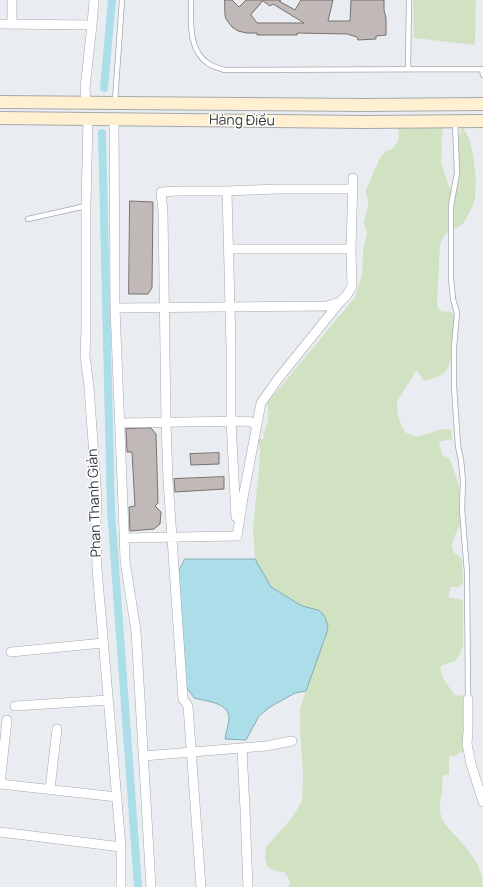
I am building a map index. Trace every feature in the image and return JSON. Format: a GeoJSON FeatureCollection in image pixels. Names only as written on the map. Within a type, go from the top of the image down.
{"type":"FeatureCollection","features":[{"type":"Feature","properties":{"kind":"main road","name":"Hàng Điều"},"geometry":{"type":"LineString","coordinates":[[0,102],[364,105],[483,104]]}},
{"type":"Feature","properties":{"kind":"main road"},"geometry":{"type":"LineString","coordinates":[[364,105],[364,122]]}},
{"type":"Feature","properties":{"kind":"main road","name":"Hàng Điều"},"geometry":{"type":"LineString","coordinates":[[0,118],[483,122]]}},
{"type":"Feature","properties":{"kind":"street"},"geometry":{"type":"LineString","coordinates":[[12,0],[12,24]]}},
{"type":"Feature","properties":{"kind":"street"},"geometry":{"type":"LineString","coordinates":[[86,102],[85,88],[94,0]]}},
{"type":"Feature","properties":{"kind":"street"},"geometry":{"type":"LineString","coordinates":[[0,24],[92,25]]}},
{"type":"Feature","properties":{"kind":"street","name":"Phan Thanh Giản"},"geometry":{"type":"LineString","coordinates":[[88,119],[85,356],[89,387],[96,492],[97,569],[121,847],[121,887]]}},
{"type":"Feature","properties":{"kind":"street"},"geometry":{"type":"LineString","coordinates":[[114,119],[115,308],[124,538],[136,631],[151,887]]}},
{"type":"Feature","properties":{"kind":"street"},"geometry":{"type":"LineString","coordinates":[[237,536],[261,403],[347,295],[352,286],[351,249],[353,178]]}},
{"type":"Feature","properties":{"kind":"street"},"geometry":{"type":"LineString","coordinates":[[201,887],[188,706],[183,699],[168,480],[161,192],[353,189]]}},
{"type":"Feature","properties":{"kind":"street"},"geometry":{"type":"LineString","coordinates":[[227,191],[231,346],[231,421],[237,536]]}},
{"type":"Feature","properties":{"kind":"street"},"geometry":{"type":"LineString","coordinates":[[229,249],[351,249]]}},
{"type":"Feature","properties":{"kind":"street"},"geometry":{"type":"LineString","coordinates":[[115,308],[327,306],[340,302]]}},
{"type":"Feature","properties":{"kind":"street"},"geometry":{"type":"LineString","coordinates":[[120,423],[245,421],[256,425]]}},
{"type":"Feature","properties":{"kind":"street"},"geometry":{"type":"LineString","coordinates":[[124,538],[237,536]]}},
{"type":"Feature","properties":{"kind":"street"},"geometry":{"type":"LineString","coordinates":[[11,652],[103,643]]}},
{"type":"Feature","properties":{"kind":"street"},"geometry":{"type":"LineString","coordinates":[[468,699],[467,744],[471,764],[483,802]]}},
{"type":"Feature","properties":{"kind":"street"},"geometry":{"type":"LineString","coordinates":[[15,706],[108,700]]}},
{"type":"Feature","properties":{"kind":"street"},"geometry":{"type":"LineString","coordinates":[[7,720],[0,784],[117,797]]}},
{"type":"Feature","properties":{"kind":"street"},"geometry":{"type":"LineString","coordinates":[[50,789],[57,729]]}},
{"type":"Feature","properties":{"kind":"street"},"geometry":{"type":"LineString","coordinates":[[143,756],[266,746],[292,741]]}},
{"type":"Feature","properties":{"kind":"street"},"geometry":{"type":"LineString","coordinates":[[242,748],[248,887]]}},
{"type":"Feature","properties":{"kind":"street"},"geometry":{"type":"LineString","coordinates":[[0,832],[121,847]]}},
{"type":"Feature","properties":{"kind":"lane"},"geometry":{"type":"LineString","coordinates":[[114,103],[122,0]]}},
{"type":"Feature","properties":{"kind":"lane"},"geometry":{"type":"LineString","coordinates":[[191,0],[193,41],[198,53],[209,64],[224,70],[482,69],[483,75]]}},
{"type":"Feature","properties":{"kind":"lane"},"geometry":{"type":"LineString","coordinates":[[408,69],[409,0]]}},
{"type":"Feature","properties":{"kind":"lane"},"geometry":{"type":"LineString","coordinates":[[455,121],[457,173],[451,206],[451,278],[453,299],[457,313],[454,347],[454,387],[458,446],[463,481],[462,509],[467,572],[468,699]]}},
{"type":"Feature","properties":{"kind":"lane"},"geometry":{"type":"LineString","coordinates":[[28,219],[86,206]]}},
{"type":"Feature","properties":{"kind":"green space"},"geometry":{"type":"Polygon","coordinates":[[[413,0],[476,0],[475,45],[414,38],[413,0]]]}},
{"type":"Feature","properties":{"kind":"green space"},"geometry":{"type":"Polygon","coordinates":[[[400,125],[443,127],[441,162],[449,187],[452,190],[457,186],[457,145],[462,126],[470,140],[476,178],[475,199],[472,208],[463,224],[445,234],[440,245],[437,305],[439,310],[445,312],[449,311],[455,315],[452,354],[448,369],[437,377],[424,381],[416,371],[397,402],[397,410],[401,425],[405,432],[412,435],[424,435],[443,429],[451,430],[452,439],[439,442],[442,455],[449,458],[456,478],[459,492],[459,505],[462,514],[460,525],[453,540],[452,548],[462,559],[463,584],[459,587],[451,587],[448,597],[463,600],[463,644],[461,652],[455,661],[441,666],[441,670],[445,681],[455,695],[464,696],[468,730],[467,750],[455,756],[449,757],[449,774],[442,776],[443,786],[440,811],[445,824],[466,847],[478,866],[481,872],[483,887],[288,887],[290,883],[284,872],[275,871],[267,866],[265,857],[266,847],[291,819],[302,801],[303,775],[300,708],[318,655],[325,640],[302,606],[271,587],[255,559],[253,528],[260,449],[257,439],[264,439],[263,434],[268,422],[268,402],[355,297],[362,275],[363,251],[367,232],[364,222],[368,207],[368,199],[365,192],[380,158],[386,151],[392,149],[397,143],[399,137],[398,128],[400,125]]]}},
{"type":"Feature","properties":{"kind":"water"},"geometry":{"type":"Polygon","coordinates":[[[185,559],[255,559],[271,587],[302,606],[318,610],[325,617],[328,626],[327,632],[306,691],[295,693],[270,707],[259,716],[246,740],[225,739],[229,720],[228,712],[220,705],[194,698],[185,685],[178,573],[185,559]]]}},
{"type":"Feature","properties":{"kind":"building"},"geometry":{"type":"Polygon","coordinates":[[[225,0],[232,0],[239,7],[246,0],[281,0],[279,1],[295,10],[301,0],[333,0],[328,21],[350,21],[351,0],[384,0],[386,35],[376,36],[376,39],[358,40],[357,37],[347,34],[297,33],[297,35],[257,35],[257,33],[238,31],[232,27],[225,15],[225,0]],[[263,1],[251,15],[257,23],[304,23],[273,4],[270,6],[263,1]]]}},
{"type":"Feature","properties":{"kind":"building"},"geometry":{"type":"Polygon","coordinates":[[[130,201],[153,202],[152,288],[148,294],[129,294],[130,201]]]}},
{"type":"Feature","properties":{"kind":"building"},"geometry":{"type":"Polygon","coordinates":[[[151,428],[156,434],[158,503],[155,506],[161,512],[160,524],[154,529],[130,531],[129,507],[135,506],[132,452],[127,452],[126,429],[151,428]]]}},
{"type":"Feature","properties":{"kind":"building"},"geometry":{"type":"Polygon","coordinates":[[[219,453],[219,464],[191,465],[190,454],[219,453]]]}},
{"type":"Feature","properties":{"kind":"building"},"geometry":{"type":"Polygon","coordinates":[[[224,477],[224,489],[175,492],[174,479],[224,477]]]}},
{"type":"Feature","properties":{"kind":"waterway"},"geometry":{"type":"LineString","coordinates":[[104,88],[112,0]]}},
{"type":"Feature","properties":{"kind":"waterway"},"geometry":{"type":"LineString","coordinates":[[102,133],[111,510],[138,887]]}}]}
